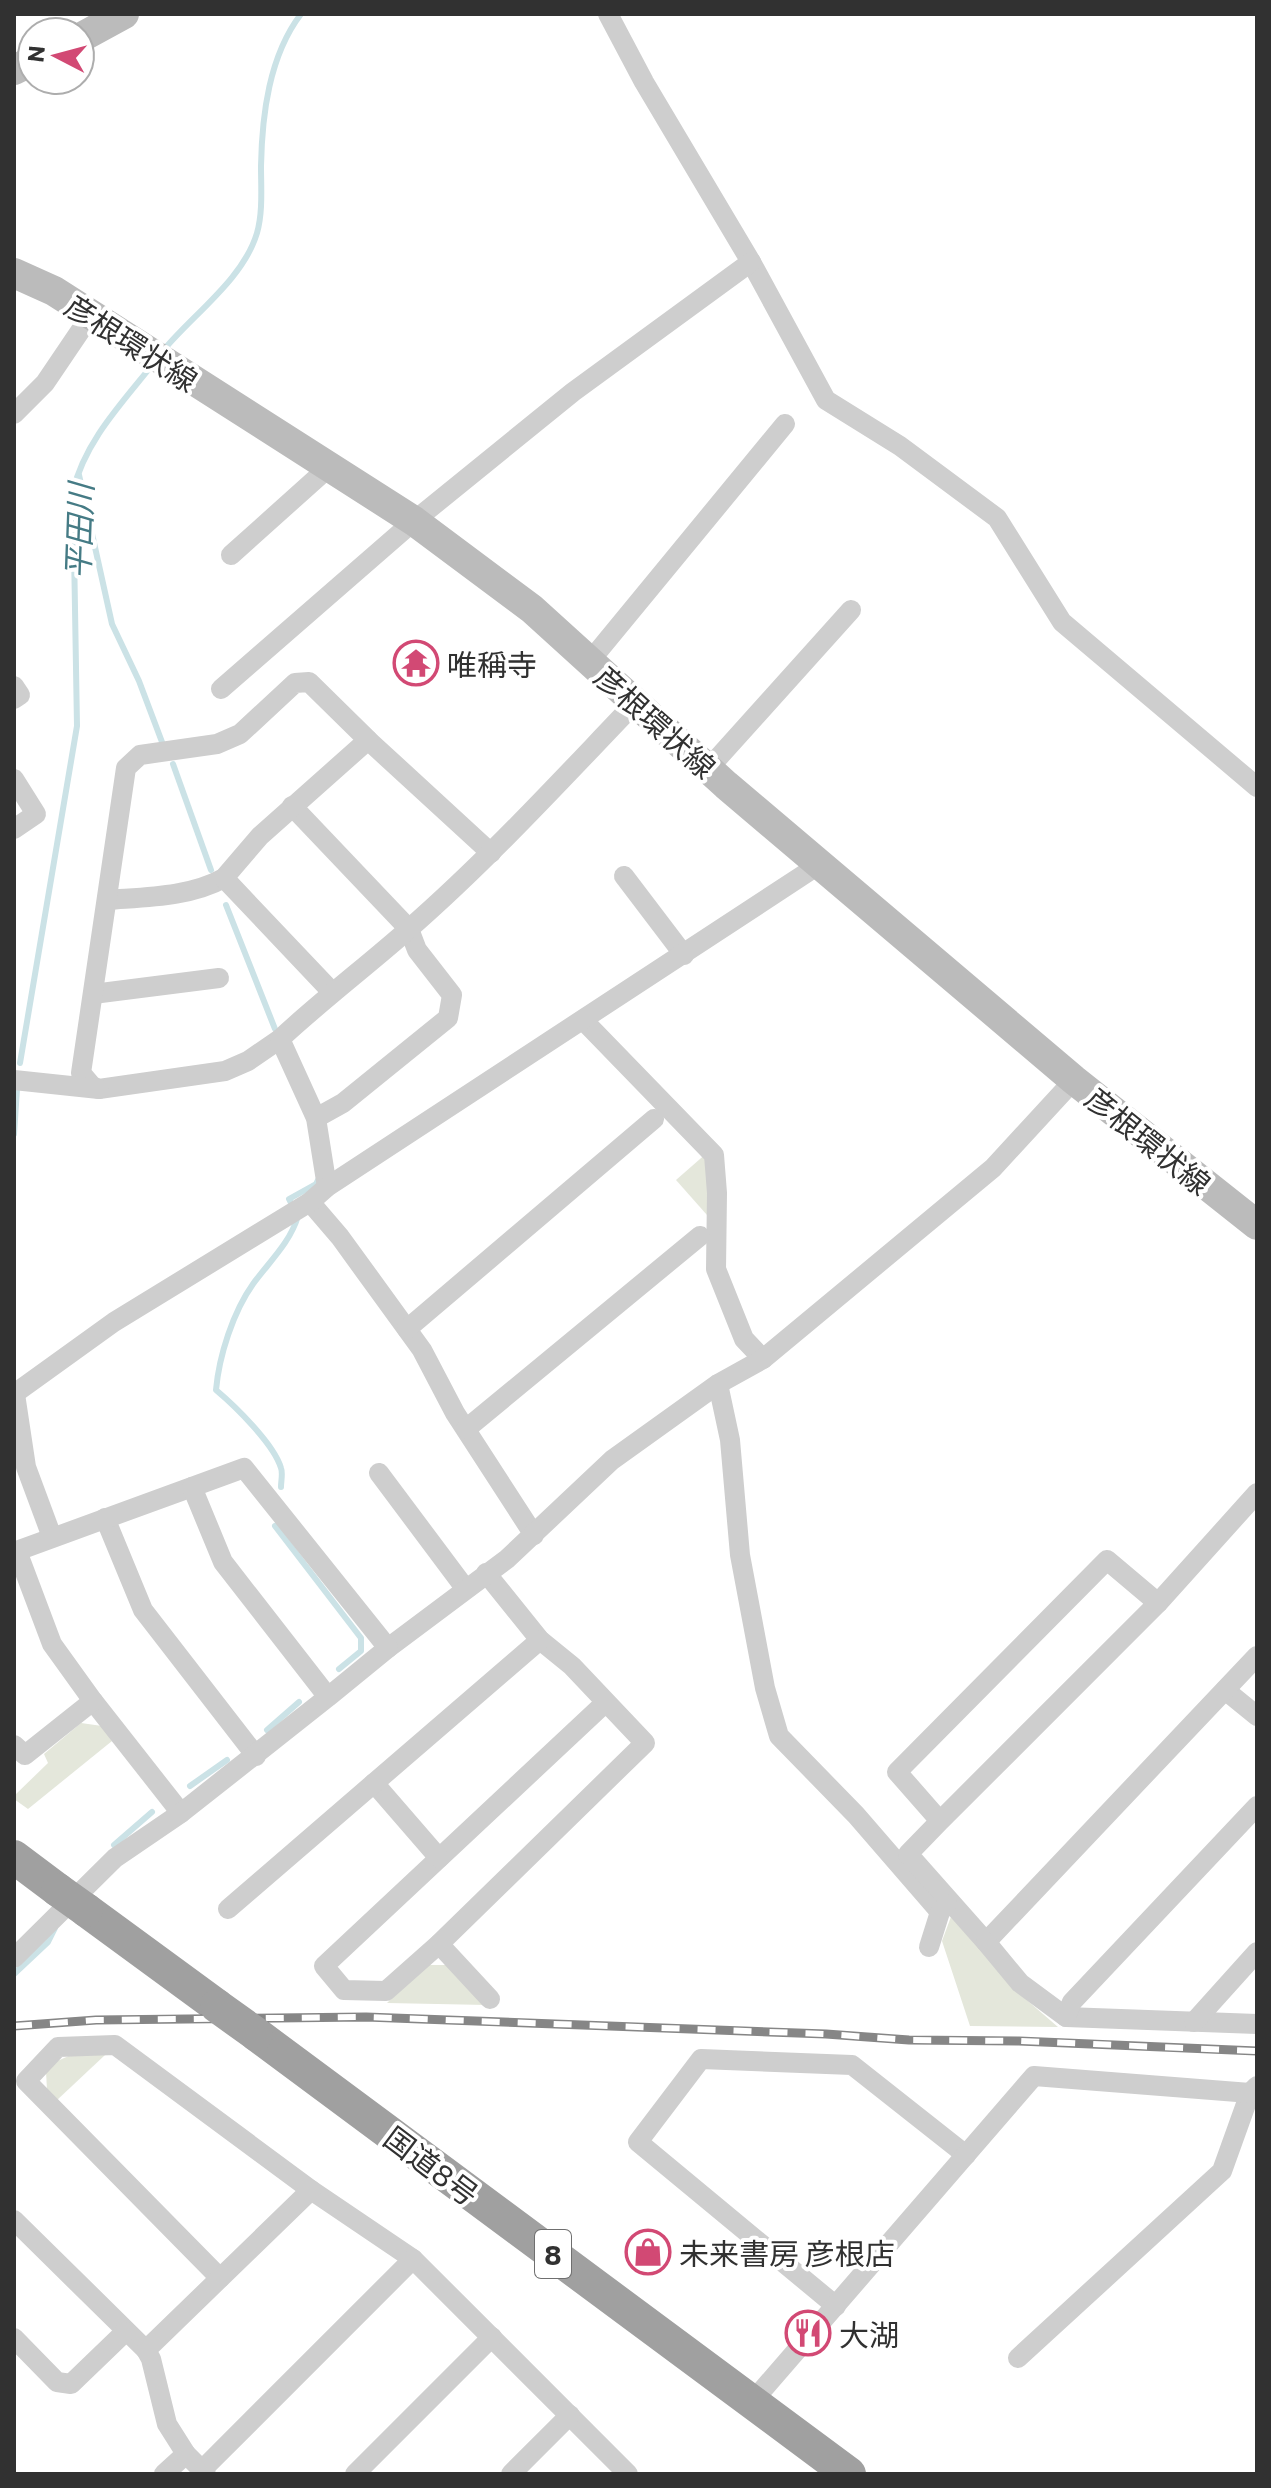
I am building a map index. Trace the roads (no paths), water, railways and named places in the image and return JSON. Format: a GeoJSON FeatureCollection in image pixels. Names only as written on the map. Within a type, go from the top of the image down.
{"type":"FeatureCollection","features":[{"type":"Feature","properties":{"kind":"highway","name":"国道8号"},"geometry":{"type":"LineString","coordinates":[[14,1857],[849,2474]]}},
{"type":"Feature","properties":{"kind":"main road"},"geometry":{"type":"LineString","coordinates":[[96,29],[124,14]]}},
{"type":"Feature","properties":{"kind":"main road","name":"彦根環状線"},"geometry":{"type":"LineString","coordinates":[[14,273],[54,291],[414,521],[532,609],[708,769],[1074,1080],[1257,1225]]}},
{"type":"Feature","properties":{"kind":"street"},"geometry":{"type":"LineString","coordinates":[[608,14],[644,82],[751,262],[826,400],[900,446],[997,518],[1062,622],[1257,787]]}},
{"type":"Feature","properties":{"kind":"street"},"geometry":{"type":"LineString","coordinates":[[221,689],[414,521],[573,392],[751,262]]}},
{"type":"Feature","properties":{"kind":"street"},"geometry":{"type":"LineString","coordinates":[[14,414],[45,383],[91,315]]}},
{"type":"Feature","properties":{"kind":"street"},"geometry":{"type":"LineString","coordinates":[[590,661],[785,424]]}},
{"type":"Feature","properties":{"kind":"street"},"geometry":{"type":"LineString","coordinates":[[231,555],[328,468]]}},
{"type":"Feature","properties":{"kind":"street"},"geometry":{"type":"LineString","coordinates":[[708,769],[851,610]]}},
{"type":"Feature","properties":{"kind":"street"},"geometry":{"type":"LineString","coordinates":[[99,1089],[85,1080],[81,1068],[126,768],[140,755],[217,744],[240,734],[295,683],[309,682],[491,853]]}},
{"type":"Feature","properties":{"kind":"street"},"geometry":{"type":"LineString","coordinates":[[14,686],[20,695],[14,699]]}},
{"type":"Feature","properties":{"kind":"street"},"geometry":{"type":"LineString","coordinates":[[14,1080],[99,1089],[225,1071],[248,1061],[280,1039],[409,929],[491,853],[635,703]]}},
{"type":"Feature","properties":{"kind":"street"},"geometry":{"type":"LineString","coordinates":[[108,900],[157,896],[207,887],[224,878],[260,836],[368,740]]}},
{"type":"Feature","properties":{"kind":"street"},"geometry":{"type":"LineString","coordinates":[[14,779],[36,814],[14,829]]}},
{"type":"Feature","properties":{"kind":"street"},"geometry":{"type":"LineString","coordinates":[[292,806],[409,929],[417,950],[452,995],[448,1018],[343,1103],[316,1118]]}},
{"type":"Feature","properties":{"kind":"street"},"geometry":{"type":"LineString","coordinates":[[52,1537],[26,1467],[14,1394],[114,1322],[310,1202],[327,1187],[820,864]]}},
{"type":"Feature","properties":{"kind":"street"},"geometry":{"type":"LineString","coordinates":[[624,876],[684,955]]}},
{"type":"Feature","properties":{"kind":"street"},"geometry":{"type":"LineString","coordinates":[[224,878],[332,992]]}},
{"type":"Feature","properties":{"kind":"street"},"geometry":{"type":"LineString","coordinates":[[93,994],[219,978]]}},
{"type":"Feature","properties":{"kind":"street"},"geometry":{"type":"LineString","coordinates":[[584,1021],[714,1155],[716,1269],[744,1339],[763,1359]]}},
{"type":"Feature","properties":{"kind":"street"},"geometry":{"type":"LineString","coordinates":[[280,1039],[316,1118],[327,1187]]}},
{"type":"Feature","properties":{"kind":"street"},"geometry":{"type":"LineString","coordinates":[[14,1958],[115,1858],[256,1756],[534,1535],[612,1460],[718,1384],[763,1359],[993,1168],[1074,1080]]}},
{"type":"Feature","properties":{"kind":"street"},"geometry":{"type":"LineString","coordinates":[[407,1329],[654,1119]]}},
{"type":"Feature","properties":{"kind":"street"},"geometry":{"type":"LineString","coordinates":[[310,1202],[340,1237],[422,1350],[466,1429],[534,1535]]}},
{"type":"Feature","properties":{"kind":"street"},"geometry":{"type":"LineString","coordinates":[[466,1429],[700,1236]]}},
{"type":"Feature","properties":{"kind":"street"},"geometry":{"type":"LineString","coordinates":[[718,1384],[730,1440],[740,1555],[765,1688],[779,1736],[945,1906],[986,1942],[1020,1983],[1066,2017],[1257,2024]]}},
{"type":"Feature","properties":{"kind":"street"},"geometry":{"type":"LineString","coordinates":[[181,1813],[52,1644],[16,1551],[244,1468],[388,1648]]}},
{"type":"Feature","properties":{"kind":"street"},"geometry":{"type":"LineString","coordinates":[[379,1473],[465,1588]]}},
{"type":"Feature","properties":{"kind":"street"},"geometry":{"type":"LineString","coordinates":[[192,1487],[223,1562],[328,1697]]}},
{"type":"Feature","properties":{"kind":"street"},"geometry":{"type":"LineString","coordinates":[[945,1906],[908,1854],[1158,1603],[1257,1493]]}},
{"type":"Feature","properties":{"kind":"street"},"geometry":{"type":"LineString","coordinates":[[105,1518],[143,1610],[256,1756]]}},
{"type":"Feature","properties":{"kind":"street"},"geometry":{"type":"LineString","coordinates":[[940,1821],[897,1772],[1107,1560],[1158,1603]]}},
{"type":"Feature","properties":{"kind":"street"},"geometry":{"type":"LineString","coordinates":[[486,1573],[540,1640],[572,1666],[645,1743],[439,1944],[386,1991],[344,1990],[324,1966],[606,1702]]}},
{"type":"Feature","properties":{"kind":"street"},"geometry":{"type":"LineString","coordinates":[[228,1909],[540,1640]]}},
{"type":"Feature","properties":{"kind":"street"},"geometry":{"type":"LineString","coordinates":[[986,1942],[1257,1656]]}},
{"type":"Feature","properties":{"kind":"street"},"geometry":{"type":"LineString","coordinates":[[1225,1690],[1257,1716]]}},
{"type":"Feature","properties":{"kind":"street"},"geometry":{"type":"LineString","coordinates":[[14,1745],[25,1755],[93,1701]]}},
{"type":"Feature","properties":{"kind":"street"},"geometry":{"type":"LineString","coordinates":[[374,1783],[439,1858]]}},
{"type":"Feature","properties":{"kind":"street"},"geometry":{"type":"LineString","coordinates":[[1066,2017],[1072,2002],[1257,1806]]}},
{"type":"Feature","properties":{"kind":"street"},"geometry":{"type":"LineString","coordinates":[[929,1947],[945,1906]]}},
{"type":"Feature","properties":{"kind":"street"},"geometry":{"type":"LineString","coordinates":[[439,1944],[490,1999]]}},
{"type":"Feature","properties":{"kind":"street"},"geometry":{"type":"LineString","coordinates":[[1194,2022],[1257,1952]]}},
{"type":"Feature","properties":{"kind":"street"},"geometry":{"type":"LineString","coordinates":[[220,2278],[26,2081],[58,2047],[115,2045],[311,2190],[413,2259],[628,2474]]}},
{"type":"Feature","properties":{"kind":"street"},"geometry":{"type":"LineString","coordinates":[[836,2306],[638,2142],[701,2059],[852,2065],[966,2155]]}},
{"type":"Feature","properties":{"kind":"street"},"geometry":{"type":"LineString","coordinates":[[752,2402],[1034,2076],[1255,2089],[1222,2171],[1018,2358]]}},
{"type":"Feature","properties":{"kind":"street"},"geometry":{"type":"LineString","coordinates":[[146,2350],[311,2190]]}},
{"type":"Feature","properties":{"kind":"street"},"geometry":{"type":"LineString","coordinates":[[14,2220],[146,2350],[167,2424],[186,2454],[205,2472],[413,2259]]}},
{"type":"Feature","properties":{"kind":"street"},"geometry":{"type":"LineString","coordinates":[[16,2344],[57,2382],[71,2384],[125,2332]]}},
{"type":"Feature","properties":{"kind":"street"},"geometry":{"type":"LineString","coordinates":[[355,2474],[492,2337]]}},
{"type":"Feature","properties":{"kind":"street"},"geometry":{"type":"LineString","coordinates":[[511,2474],[570,2415]]}},
{"type":"Feature","properties":{"kind":"street"},"geometry":{"type":"LineString","coordinates":[[164,2474],[186,2454]]}},
{"type":"Feature","properties":{"kind":"waterway","name":"平田川"},"geometry":{"type":"LineString","coordinates":[[162,352],[229,282],[257,233],[269,87],[281,48],[301,14]]}},
{"type":"Feature","properties":{"kind":"waterway","name":"平田川"},"geometry":{"type":"LineString","coordinates":[[20,1063],[77,726],[73,491],[95,439],[153,364]]}},
{"type":"Feature","properties":{"kind":"waterway"},"geometry":{"type":"LineString","coordinates":[[79,475],[112,624],[139,681],[162,742]]}},
{"type":"Feature","properties":{"kind":"waterway"},"geometry":{"type":"LineString","coordinates":[[173,764],[211,870]]}},
{"type":"Feature","properties":{"kind":"waterway"},"geometry":{"type":"LineString","coordinates":[[226,905],[275,1029]]}},
{"type":"Feature","properties":{"kind":"waterway","name":"平田川"},"geometry":{"type":"LineString","coordinates":[[14,1134],[17,1089]]}},
{"type":"Feature","properties":{"kind":"waterway"},"geometry":{"type":"LineString","coordinates":[[291,1203],[289,1199],[318,1180]]}},
{"type":"Feature","properties":{"kind":"waterway"},"geometry":{"type":"LineString","coordinates":[[281,1487],[282,1470],[271,1448],[216,1390],[224,1349],[239,1308],[284,1244],[298,1216]]}},
{"type":"Feature","properties":{"kind":"waterway"},"geometry":{"type":"LineString","coordinates":[[275,1526],[361,1638],[361,1651],[339,1669]]}},
{"type":"Feature","properties":{"kind":"waterway"},"geometry":{"type":"LineString","coordinates":[[267,1730],[299,1702]]}},
{"type":"Feature","properties":{"kind":"waterway"},"geometry":{"type":"LineString","coordinates":[[190,1786],[227,1760]]}},
{"type":"Feature","properties":{"kind":"waterway"},"geometry":{"type":"LineString","coordinates":[[114,1845],[152,1812]]}},
{"type":"Feature","properties":{"kind":"waterway"},"geometry":{"type":"LineString","coordinates":[[14,1974],[48,1942],[55,1928]]}},
{"type":"Feature","properties":{"kind":"railway"},"geometry":{"type":"LineString","coordinates":[[14,2026],[96,2020],[366,2017],[1257,2051]]}},
{"type":"Feature","properties":{"kind":"place","name":"唯稱寺"},"geometry":{"type":"Point","coordinates":[416,663]}},
{"type":"Feature","properties":{"kind":"place","name":"未来書房 彦根店"},"geometry":{"type":"Point","coordinates":[648,2252]}},
{"type":"Feature","properties":{"kind":"place","name":"大湖"},"geometry":{"type":"Point","coordinates":[808,2333]}}]}
